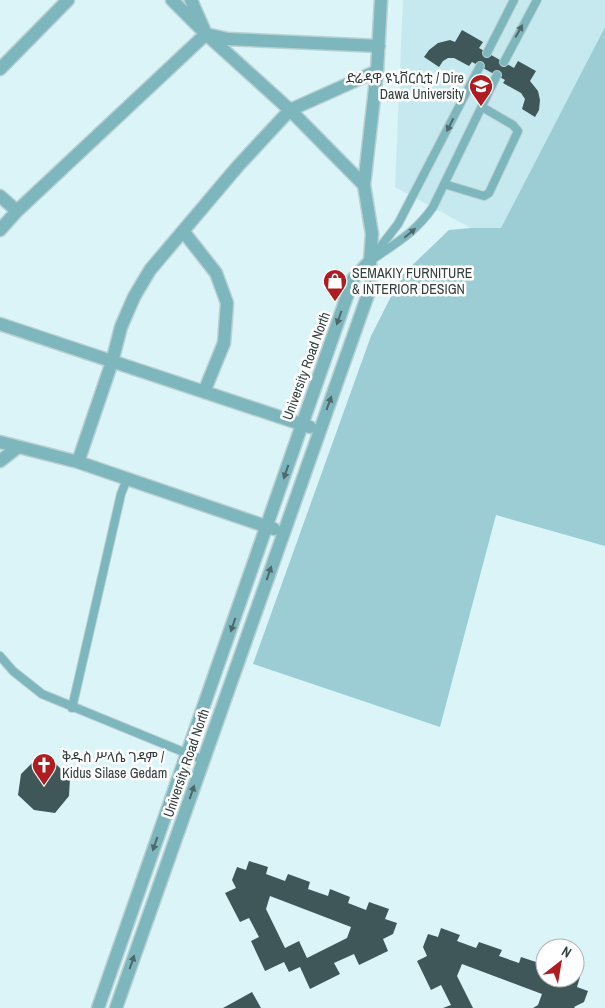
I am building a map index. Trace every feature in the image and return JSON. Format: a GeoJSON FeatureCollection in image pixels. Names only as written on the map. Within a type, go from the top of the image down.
{"type":"FeatureCollection","features":[{"type":"Feature","properties":{"kind":"street"},"geometry":{"type":"LineString","coordinates":[[0,69],[68,0]]}},
{"type":"Feature","properties":{"kind":"street"},"geometry":{"type":"LineString","coordinates":[[172,0],[206,34],[290,110],[364,185]]}},
{"type":"Feature","properties":{"kind":"street"},"geometry":{"type":"LineString","coordinates":[[191,0],[206,34]]}},
{"type":"Feature","properties":{"kind":"street"},"geometry":{"type":"LineString","coordinates":[[370,260],[372,228],[364,185],[378,72],[382,0]]}},
{"type":"Feature","properties":{"kind":"street"},"geometry":{"type":"LineString","coordinates":[[206,34],[228,39],[379,46]]}},
{"type":"Feature","properties":{"kind":"street"},"geometry":{"type":"LineString","coordinates":[[0,230],[17,211],[206,34]]}},
{"type":"Feature","properties":{"kind":"street"},"geometry":{"type":"LineString","coordinates":[[78,462],[112,362],[121,327],[134,297],[150,270],[238,166],[290,110],[378,72]]}},
{"type":"Feature","properties":{"kind":"street"},"geometry":{"type":"LineString","coordinates":[[0,196],[17,211]]}},
{"type":"Feature","properties":{"kind":"street"},"geometry":{"type":"LineString","coordinates":[[183,231],[216,273],[227,303],[224,343],[204,392]]}},
{"type":"Feature","properties":{"kind":"street","name":"University Road North"},"geometry":{"type":"LineString","coordinates":[[98,1008],[353,279],[370,260]]}},
{"type":"Feature","properties":{"kind":"street","name":"University Road North"},"geometry":{"type":"LineString","coordinates":[[116,1008],[371,286],[370,260]]}},
{"type":"Feature","properties":{"kind":"street"},"geometry":{"type":"LineString","coordinates":[[0,324],[319,430]]}},
{"type":"Feature","properties":{"kind":"street"},"geometry":{"type":"LineString","coordinates":[[0,442],[78,462],[283,532]]}},
{"type":"Feature","properties":{"kind":"street"},"geometry":{"type":"LineString","coordinates":[[0,461],[18,447]]}},
{"type":"Feature","properties":{"kind":"lane"},"geometry":{"type":"LineString","coordinates":[[487,53],[514,0]]}},
{"type":"Feature","properties":{"kind":"lane"},"geometry":{"type":"LineString","coordinates":[[504,62],[537,0]]}},
{"type":"Feature","properties":{"kind":"lane"},"geometry":{"type":"LineString","coordinates":[[370,260],[398,224],[480,66]]}},
{"type":"Feature","properties":{"kind":"lane"},"geometry":{"type":"LineString","coordinates":[[370,260],[409,235],[423,221],[433,207],[497,75]]}},
{"type":"Feature","properties":{"kind":"lane"},"geometry":{"type":"LineString","coordinates":[[444,184],[484,196],[489,193],[518,131],[513,125],[482,107]]}},
{"type":"Feature","properties":{"kind":"lane"},"geometry":{"type":"LineString","coordinates":[[72,708],[121,494],[127,479]]}},
{"type":"Feature","properties":{"kind":"lane"},"geometry":{"type":"LineString","coordinates":[[0,656],[13,670],[42,694],[72,708],[203,760]]}},
{"type":"Feature","properties":{"kind":"shaded area","name":"ድሬዳዋ ዩኒቨርሲቲ / Dire Dawa University"},"geometry":{"type":"Polygon","coordinates":[[[403,0],[605,0],[605,27],[501,228],[471,228],[395,187],[403,0]]]}},
{"type":"Feature","properties":{"kind":"shaded area"},"geometry":{"type":"Polygon","coordinates":[[[605,27],[605,546],[496,515],[440,727],[253,664],[371,336],[402,275],[449,230],[501,228],[605,27]]]}},
{"type":"Feature","properties":{"kind":"building"},"geometry":{"type":"Polygon","coordinates":[[[462,30],[483,42],[479,48],[514,68],[518,61],[536,71],[530,81],[538,91],[540,100],[539,110],[535,117],[522,109],[525,99],[521,93],[503,83],[505,80],[472,62],[469,66],[454,58],[448,58],[439,67],[424,57],[438,43],[450,40],[455,42],[462,30]]]}},
{"type":"Feature","properties":{"kind":"building","name":"ቅዱስ ሥላሴ ገዳም / Kidus Silase Gedam"},"geometry":{"type":"Polygon","coordinates":[[[33,762],[55,763],[70,778],[69,796],[55,813],[34,810],[18,795],[21,774],[33,762]]]}},
{"type":"Feature","properties":{"kind":"building"},"geometry":{"type":"Polygon","coordinates":[[[249,861],[268,867],[266,874],[285,881],[288,874],[310,882],[308,889],[328,896],[330,889],[350,897],[348,903],[366,910],[369,902],[389,909],[385,919],[397,923],[393,934],[383,939],[388,951],[359,965],[354,954],[334,963],[340,974],[310,989],[300,967],[289,972],[284,962],[265,971],[251,941],[259,937],[249,918],[240,922],[225,893],[236,888],[232,880],[237,867],[246,870],[249,861]],[[270,896],[266,909],[285,948],[299,941],[307,958],[347,938],[351,927],[270,896]]]}},
{"type":"Feature","properties":{"kind":"building"},"geometry":{"type":"Polygon","coordinates":[[[441,928],[460,935],[457,941],[476,948],[479,942],[502,950],[499,956],[519,963],[521,957],[535,962],[535,988],[580,988],[588,991],[584,1002],[575,1008],[533,1008],[538,1005],[542,994],[462,964],[457,976],[473,1008],[443,1008],[451,1005],[441,985],[431,990],[417,961],[427,956],[423,947],[428,934],[438,937],[441,928]]]}},
{"type":"Feature","properties":{"kind":"building"},"geometry":{"type":"Polygon","coordinates":[[[252,992],[261,1008],[223,1008],[252,992]]]}},
{"type":"Feature","properties":{"kind":"place","name":"ድሬዳዋ ዩኒቨርሲቲ / Dire Dawa University"},"geometry":{"type":"Point","coordinates":[481,107]}},
{"type":"Feature","properties":{"kind":"place","name":"SEMAKIY FURNITURE & INTERIOR DESIGN"},"geometry":{"type":"Point","coordinates":[335,302]}},
{"type":"Feature","properties":{"kind":"place","name":"ቅዱስ ሥላሴ ገዳም / Kidus Silase Gedam"},"geometry":{"type":"Point","coordinates":[44,786]}}]}
